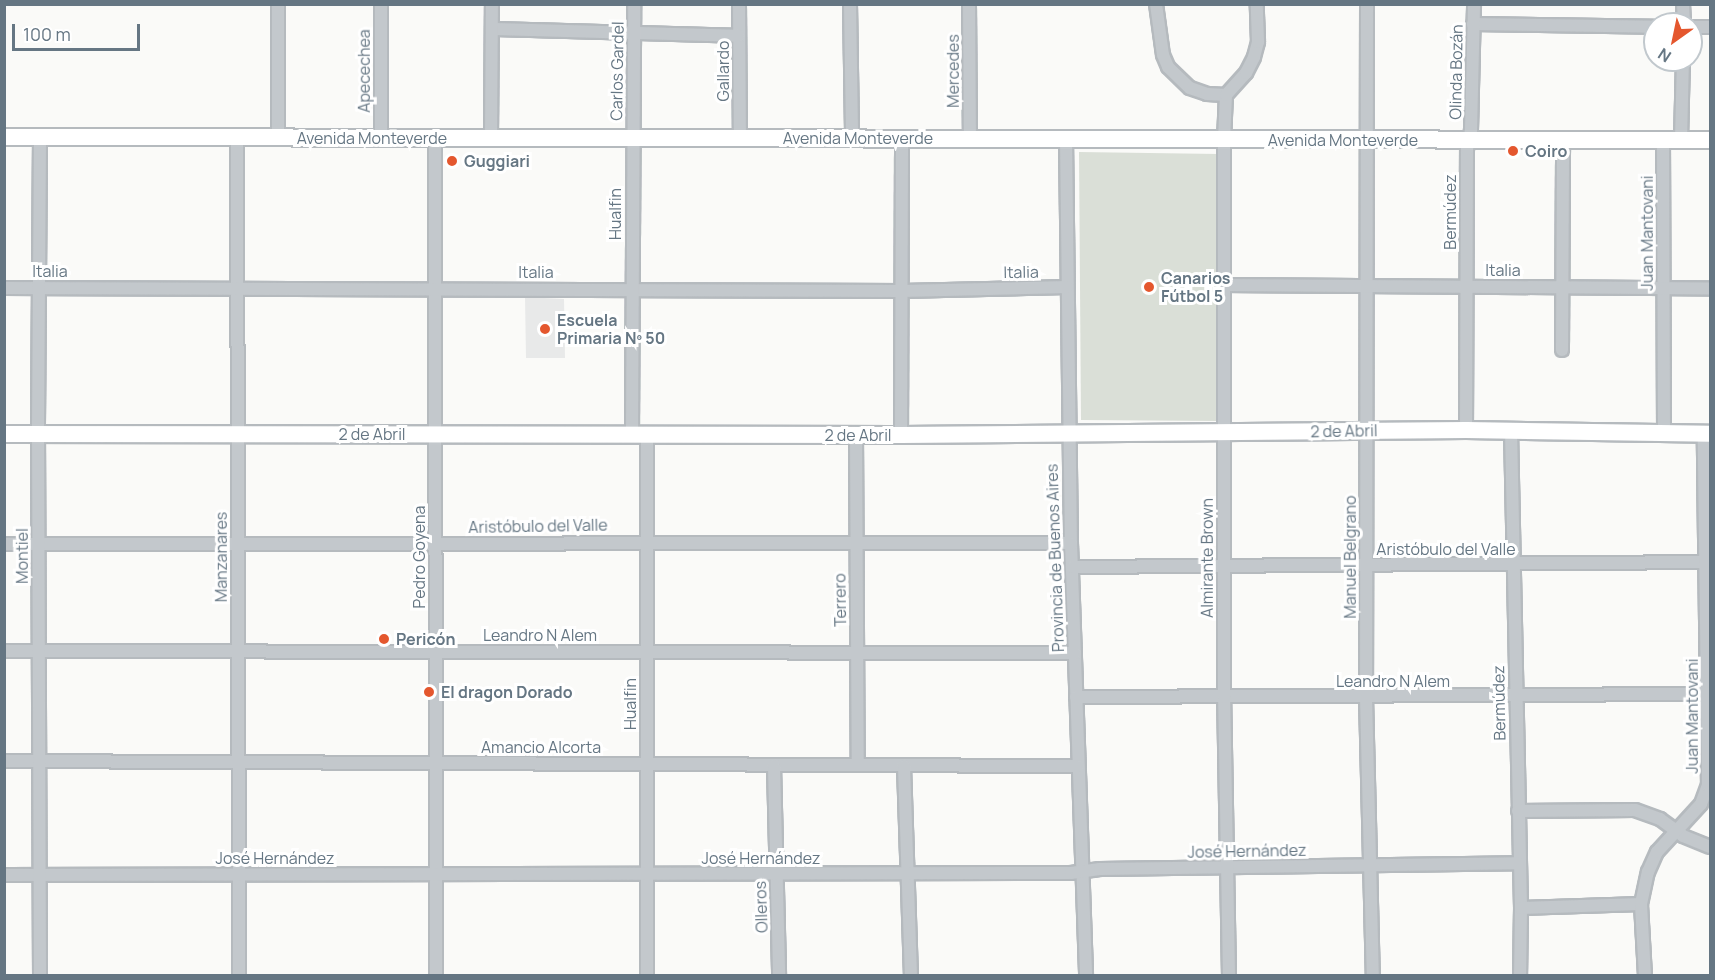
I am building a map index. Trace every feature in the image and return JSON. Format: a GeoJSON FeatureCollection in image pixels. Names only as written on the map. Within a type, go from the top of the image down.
{"type":"FeatureCollection","features":[{"type":"Feature","properties":{"kind":"main road","name":"Avenida Monteverde"},"geometry":{"type":"LineString","coordinates":[[4,137],[1710,140]]}},
{"type":"Feature","properties":{"kind":"main road","name":"2 de Abril"},"geometry":{"type":"LineString","coordinates":[[4,434],[902,435],[1223,434],[1466,430],[1707,434]]}},
{"type":"Feature","properties":{"kind":"street"},"geometry":{"type":"LineString","coordinates":[[278,4],[278,138]]}},
{"type":"Feature","properties":{"kind":"street","name":"Apecechea"},"geometry":{"type":"LineString","coordinates":[[381,4],[381,137]]}},
{"type":"Feature","properties":{"kind":"street"},"geometry":{"type":"LineString","coordinates":[[491,138],[492,4]]}},
{"type":"Feature","properties":{"kind":"street","name":"Carlos Gardel"},"geometry":{"type":"LineString","coordinates":[[632,139],[634,4]]}},
{"type":"Feature","properties":{"kind":"street","name":"Gallardo"},"geometry":{"type":"LineString","coordinates":[[739,4],[740,137]]}},
{"type":"Feature","properties":{"kind":"street"},"geometry":{"type":"LineString","coordinates":[[850,4],[852,138]]}},
{"type":"Feature","properties":{"kind":"street","name":"Mercedes"},"geometry":{"type":"LineString","coordinates":[[969,4],[970,138]]}},
{"type":"Feature","properties":{"kind":"street"},"geometry":{"type":"LineString","coordinates":[[1156,4],[1162,55],[1168,67],[1190,88],[1207,94],[1226,95],[1246,73],[1254,57],[1258,42],[1257,4]]}},
{"type":"Feature","properties":{"kind":"street","name":"Manuel Belgrano"},"geometry":{"type":"LineString","coordinates":[[1367,4],[1366,698],[1373,975]]}},
{"type":"Feature","properties":{"kind":"street","name":"Olinda Bozán"},"geometry":{"type":"LineString","coordinates":[[1470,140],[1473,4]]}},
{"type":"Feature","properties":{"kind":"street"},"geometry":{"type":"LineString","coordinates":[[1473,24],[1643,27]]}},
{"type":"Feature","properties":{"kind":"street"},"geometry":{"type":"LineString","coordinates":[[492,29],[739,36]]}},
{"type":"Feature","properties":{"kind":"street"},"geometry":{"type":"LineString","coordinates":[[1681,140],[1683,72]]}},
{"type":"Feature","properties":{"kind":"street","name":"Almirante Brown"},"geometry":{"type":"LineString","coordinates":[[1226,95],[1223,434],[1224,697],[1229,975]]}},
{"type":"Feature","properties":{"kind":"street","name":"Montiel"},"geometry":{"type":"LineString","coordinates":[[40,137],[38,288],[40,975]]}},
{"type":"Feature","properties":{"kind":"street","name":"Manzanares"},"geometry":{"type":"LineString","coordinates":[[237,138],[238,975]]}},
{"type":"Feature","properties":{"kind":"street","name":"Pedro Goyena"},"geometry":{"type":"LineString","coordinates":[[435,138],[436,975]]}},
{"type":"Feature","properties":{"kind":"street","name":"Hualfin"},"geometry":{"type":"LineString","coordinates":[[632,139],[631,289],[646,543],[647,975]]}},
{"type":"Feature","properties":{"kind":"street"},"geometry":{"type":"LineString","coordinates":[[902,139],[902,435]]}},
{"type":"Feature","properties":{"kind":"street","name":"Provincia de Buenos Aires"},"geometry":{"type":"LineString","coordinates":[[1066,139],[1071,543],[1086,975]]}},
{"type":"Feature","properties":{"kind":"street","name":"Bermúdez"},"geometry":{"type":"LineString","coordinates":[[1466,430],[1467,149],[1470,140]]}},
{"type":"Feature","properties":{"kind":"street"},"geometry":{"type":"LineString","coordinates":[[1562,350],[1563,140]]}},
{"type":"Feature","properties":{"kind":"street","name":"Juan Mantovani"},"geometry":{"type":"LineString","coordinates":[[1663,140],[1664,434]]}},
{"type":"Feature","properties":{"kind":"street","name":"Italia"},"geometry":{"type":"LineString","coordinates":[[1223,285],[1710,288]]}},
{"type":"Feature","properties":{"kind":"street","name":"Italia"},"geometry":{"type":"LineString","coordinates":[[4,288],[902,291],[1067,287]]}},
{"type":"Feature","properties":{"kind":"street","name":"Bermúdez"},"geometry":{"type":"LineString","coordinates":[[1511,430],[1518,863],[1521,908],[1520,975]]}},
{"type":"Feature","properties":{"kind":"street","name":"Juan Mantovani"},"geometry":{"type":"LineString","coordinates":[[1645,975],[1641,904],[1652,861],[1701,804],[1708,785],[1710,694],[1707,434]]}},
{"type":"Feature","properties":{"kind":"street","name":"Terrero"},"geometry":{"type":"LineString","coordinates":[[855,435],[858,765]]}},
{"type":"Feature","properties":{"kind":"street","name":"Aristóbulo del Valle"},"geometry":{"type":"LineString","coordinates":[[4,544],[1071,543]]}},
{"type":"Feature","properties":{"kind":"street","name":"Aristóbulo del Valle"},"geometry":{"type":"LineString","coordinates":[[1072,567],[1224,564],[1512,566],[1708,562]]}},
{"type":"Feature","properties":{"kind":"street","name":"Leandro N Alem"},"geometry":{"type":"LineString","coordinates":[[4,651],[435,650],[1075,653]]}},
{"type":"Feature","properties":{"kind":"street","name":"Leandro N Alem"},"geometry":{"type":"LineString","coordinates":[[1076,698],[1366,698],[1710,694]]}},
{"type":"Feature","properties":{"kind":"street","name":"Amancio Alcorta"},"geometry":{"type":"LineString","coordinates":[[4,761],[1078,766]]}},
{"type":"Feature","properties":{"kind":"street","name":"Olleros"},"geometry":{"type":"LineString","coordinates":[[774,766],[779,975]]}},
{"type":"Feature","properties":{"kind":"street"},"geometry":{"type":"LineString","coordinates":[[904,766],[911,975]]}},
{"type":"Feature","properties":{"kind":"street"},"geometry":{"type":"LineString","coordinates":[[1518,811],[1628,809],[1651,815],[1676,831],[1710,847]]}},
{"type":"Feature","properties":{"kind":"street","name":"José Hernández"},"geometry":{"type":"LineString","coordinates":[[4,875],[907,874],[1518,863]]}},
{"type":"Feature","properties":{"kind":"street"},"geometry":{"type":"LineString","coordinates":[[1521,908],[1641,904]]}},
{"type":"Feature","properties":{"kind":"shaded area","name":"Canarios Fútbol 5"},"geometry":{"type":"Polygon","coordinates":[[[1079,152],[1219,154],[1217,421],[1081,420],[1079,152]]]}},
{"type":"Feature","properties":{"kind":"shaded area","name":"Escuela Primaria Nº 50"},"geometry":{"type":"Polygon","coordinates":[[[525,297],[564,299],[565,358],[526,358],[525,297]]]}},
{"type":"Feature","properties":{"kind":"place","name":"Coiro"},"geometry":{"type":"Point","coordinates":[1513,151]}},
{"type":"Feature","properties":{"kind":"place","name":"Guggiari"},"geometry":{"type":"Point","coordinates":[452,161]}},
{"type":"Feature","properties":{"kind":"place","name":"Canarios Fútbol 5"},"geometry":{"type":"Point","coordinates":[1149,287]}},
{"type":"Feature","properties":{"kind":"place","name":"Escuela Primaria Nº 50"},"geometry":{"type":"Point","coordinates":[545,329]}},
{"type":"Feature","properties":{"kind":"place","name":"Pericón"},"geometry":{"type":"Point","coordinates":[384,639]}},
{"type":"Feature","properties":{"kind":"place","name":"El dragon Dorado"},"geometry":{"type":"Point","coordinates":[429,692]}}]}
